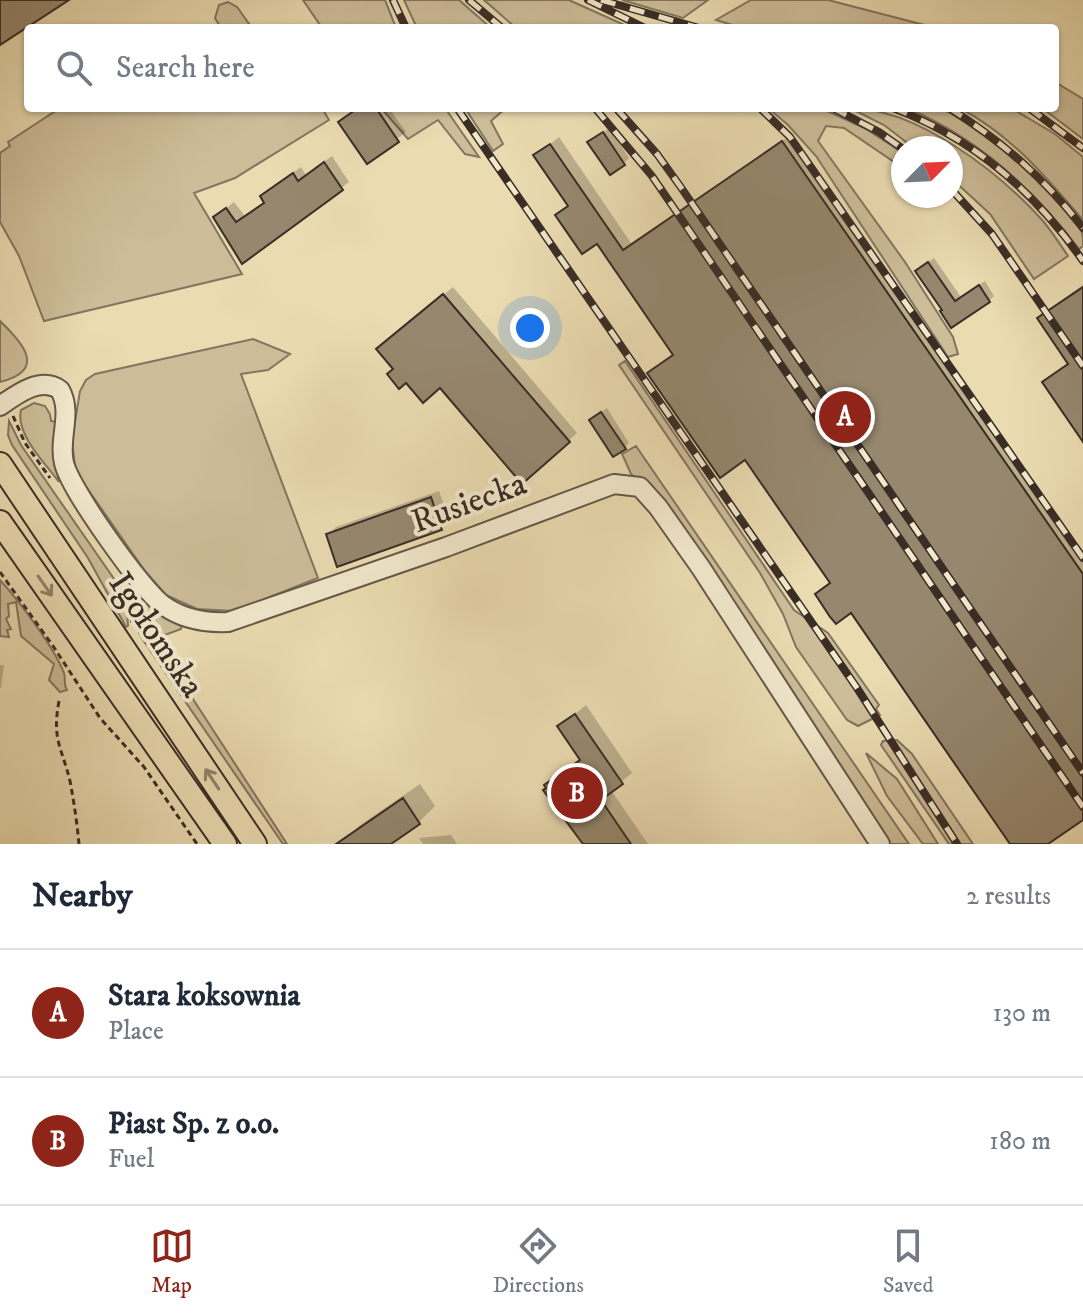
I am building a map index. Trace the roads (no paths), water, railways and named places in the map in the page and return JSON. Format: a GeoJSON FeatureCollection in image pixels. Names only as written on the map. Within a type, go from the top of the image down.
{"type":"FeatureCollection","features":[{"type":"Feature","properties":{"kind":"main road","name":"Igołomska"},"geometry":{"type":"LineString","coordinates":[[0,464],[255,844]]}},
{"type":"Feature","properties":{"kind":"main road","name":"Igołomska"},"geometry":{"type":"LineString","coordinates":[[0,522],[225,844]]}},
{"type":"Feature","properties":{"kind":"street","name":"Rusiecka"},"geometry":{"type":"LineString","coordinates":[[5,409],[26,390],[48,385],[57,388],[64,398],[66,416],[62,453],[73,486],[148,591],[175,612],[210,623],[228,622],[614,484],[640,487],[701,568],[880,844]]}},
{"type":"Feature","properties":{"kind":"railway"},"geometry":{"type":"LineString","coordinates":[[393,0],[404,24]]}},
{"type":"Feature","properties":{"kind":"railway"},"geometry":{"type":"LineString","coordinates":[[469,0],[497,24]]}},
{"type":"Feature","properties":{"kind":"railway"},"geometry":{"type":"LineString","coordinates":[[588,0],[637,24]]}},
{"type":"Feature","properties":{"kind":"railway"},"geometry":{"type":"LineString","coordinates":[[601,0],[685,24]]}},
{"type":"Feature","properties":{"kind":"railway"},"geometry":{"type":"LineString","coordinates":[[460,112],[857,688],[957,844]]}},
{"type":"Feature","properties":{"kind":"railway"},"geometry":{"type":"LineString","coordinates":[[598,112],[652,176],[1083,807]]}},
{"type":"Feature","properties":{"kind":"railway"},"geometry":{"type":"LineString","coordinates":[[620,112],[657,154],[680,186],[1083,773]]}},
{"type":"Feature","properties":{"kind":"railway"},"geometry":{"type":"LineString","coordinates":[[764,112],[790,137],[1083,558]]}},
{"type":"Feature","properties":{"kind":"railway"},"geometry":{"type":"LineString","coordinates":[[841,112],[891,140]]}},
{"type":"Feature","properties":{"kind":"railway"},"geometry":{"type":"LineString","coordinates":[[903,112],[950,135],[1000,170],[1044,212],[1083,261]]}},
{"type":"Feature","properties":{"kind":"railway"},"geometry":{"type":"LineString","coordinates":[[955,112],[1022,162],[1083,228]]}},
{"type":"Feature","properties":{"kind":"railway"},"geometry":{"type":"LineString","coordinates":[[1034,112],[1083,148]]}},
{"type":"Feature","properties":{"kind":"railway"},"geometry":{"type":"LineString","coordinates":[[963,202],[992,234],[1083,366]]}},
{"type":"Feature","properties":{"kind":"place","name":"Stara koksownia"},"geometry":{"type":"Point","coordinates":[845,417]}},
{"type":"Feature","properties":{"kind":"place","name":"Piast Sp. z o.o."},"geometry":{"type":"Point","coordinates":[577,793]}}]}
